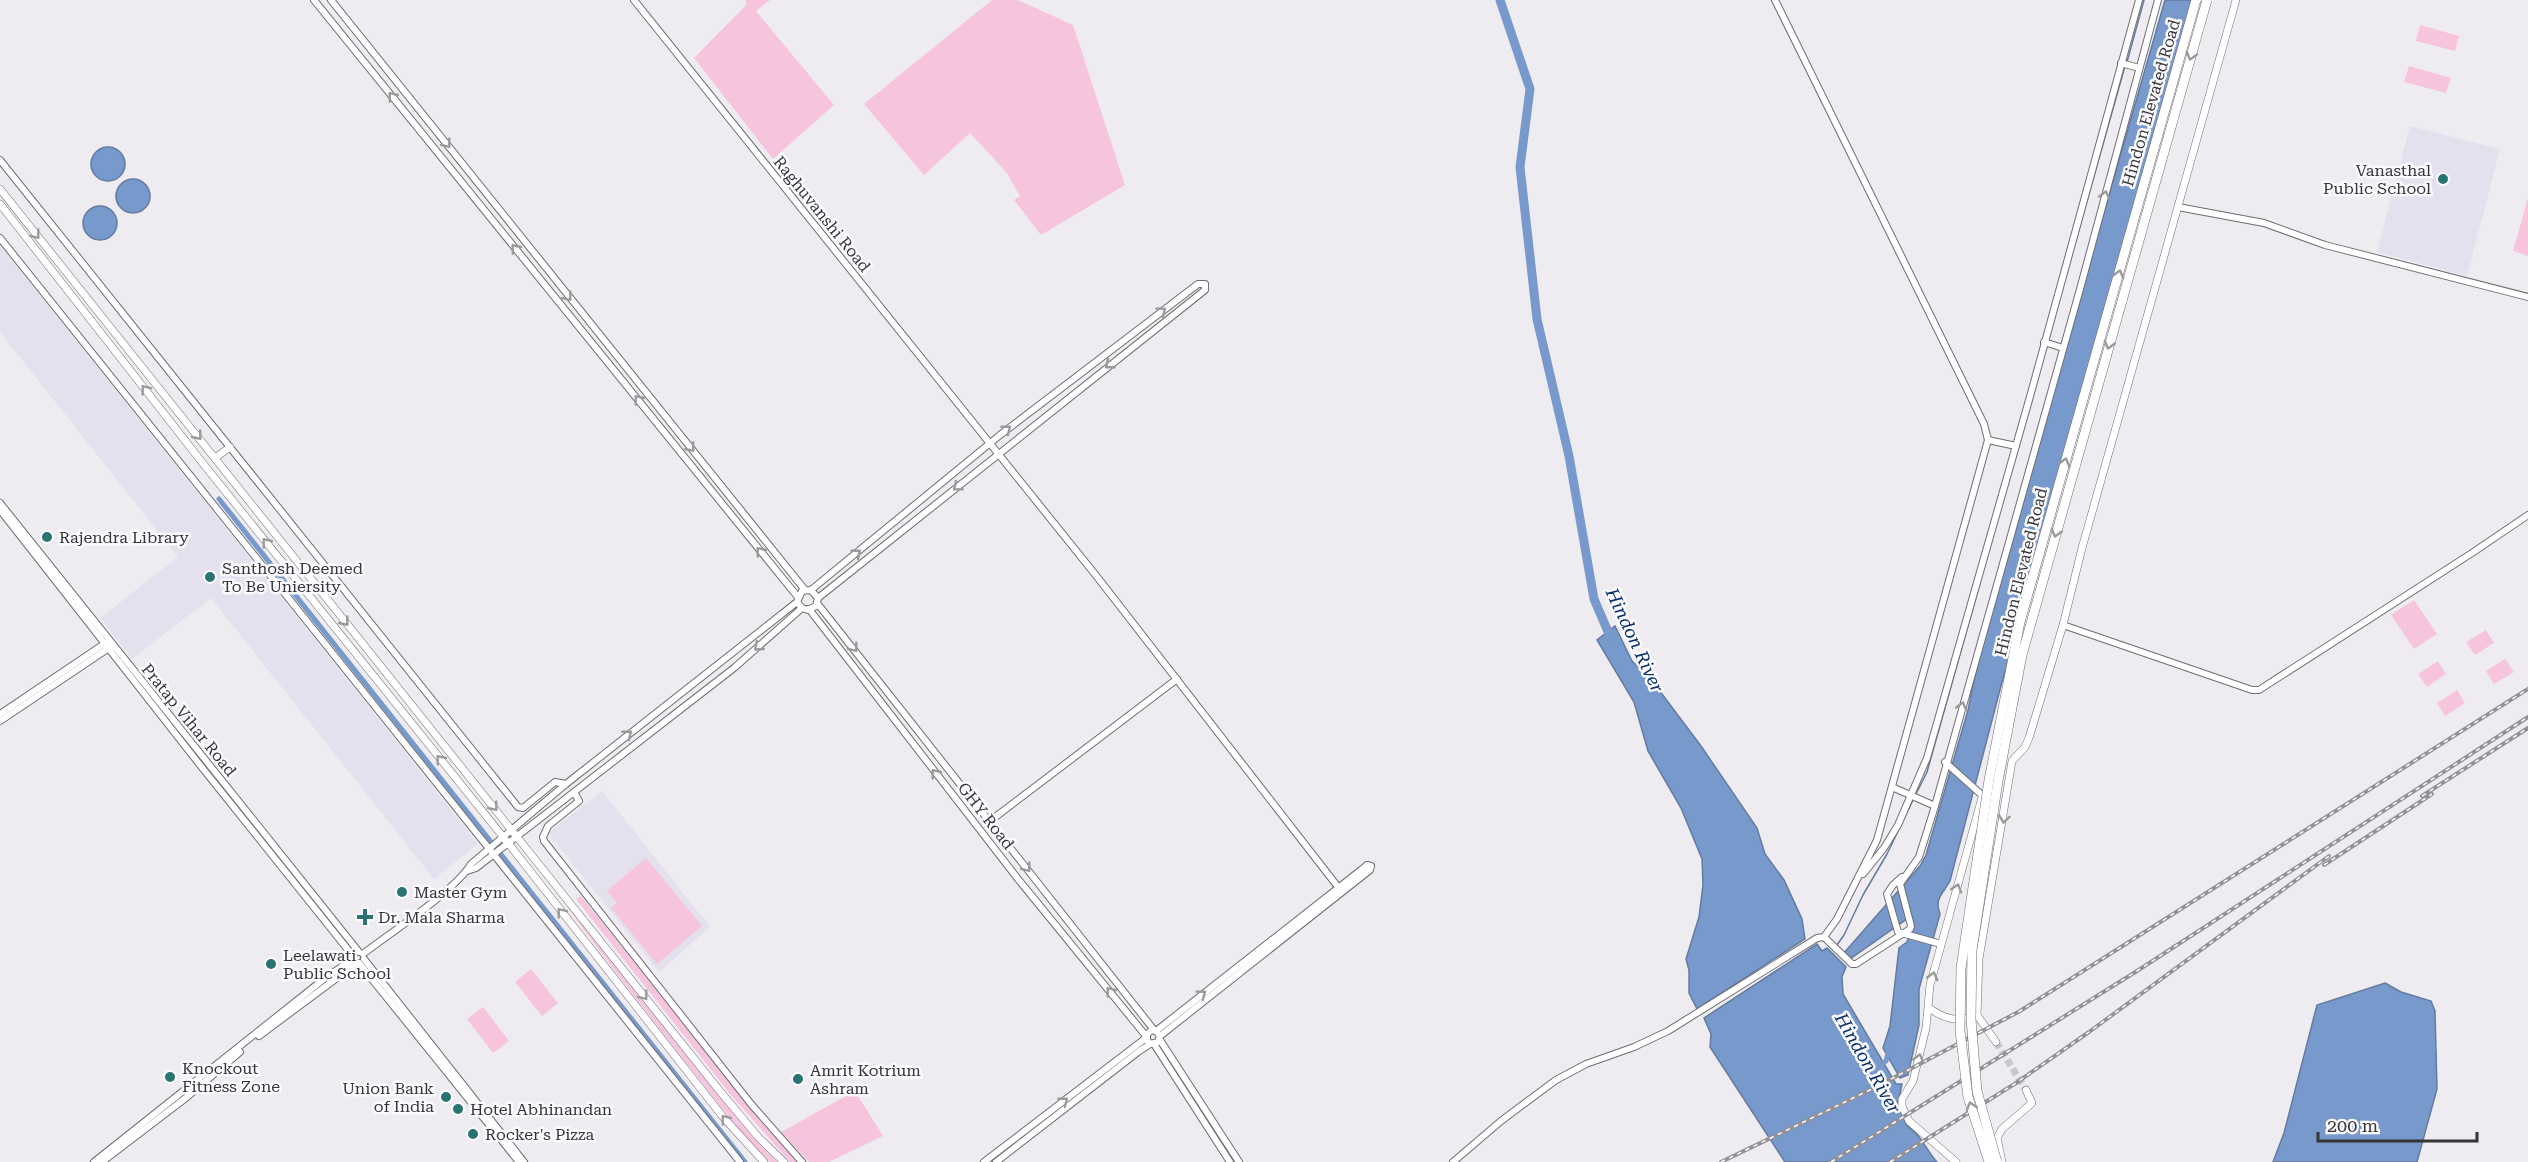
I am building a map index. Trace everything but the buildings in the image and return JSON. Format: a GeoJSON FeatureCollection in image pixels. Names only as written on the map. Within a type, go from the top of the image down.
{"type":"FeatureCollection","features":[{"type":"Feature","properties":{"kind":"highway","name":"Hindon Elevated Road"},"geometry":{"type":"LineString","coordinates":[[1987,1162],[1968,1097],[1960,1031],[1961,968],[1989,780],[2020,622],[2196,0]]}},
{"type":"Feature","properties":{"kind":"highway","name":"Hindon Elevated Road"},"geometry":{"type":"LineString","coordinates":[[2000,1162],[1977,1092],[1971,1019],[1972,950],[1998,781],[2022,655],[2206,0]]}},
{"type":"Feature","properties":{"kind":"main road"},"geometry":{"type":"LineString","coordinates":[[1996,1042],[1977,1015],[1979,959],[1998,858],[2012,761],[2025,747],[2029,738],[2063,625],[2082,548],[2236,0]]}},
{"type":"Feature","properties":{"kind":"main road"},"geometry":{"type":"LineString","coordinates":[[0,189],[752,1130],[784,1162]]}},
{"type":"Feature","properties":{"kind":"main road"},"geometry":{"type":"LineString","coordinates":[[0,204],[498,846],[598,958],[723,1117],[764,1162]]}},
{"type":"Feature","properties":{"kind":"main road"},"geometry":{"type":"LineString","coordinates":[[215,458],[230,447]]}},
{"type":"Feature","properties":{"kind":"main road"},"geometry":{"type":"LineString","coordinates":[[1955,1161],[1902,1110],[1902,1099],[1913,1081],[1926,1028],[1930,985],[1938,943],[1968,852],[1988,767],[2003,761],[2012,761]]}},
{"type":"Feature","properties":{"kind":"main road"},"geometry":{"type":"LineString","coordinates":[[1968,852],[1998,858]]}},
{"type":"Feature","properties":{"kind":"main road"},"geometry":{"type":"LineString","coordinates":[[1929,1008],[1939,1015],[1952,1019],[1966,1020],[1977,1015]]}},
{"type":"Feature","properties":{"kind":"main road"},"geometry":{"type":"LineString","coordinates":[[2000,1162],[1997,1138],[2002,1129],[2032,1103],[2026,1090]]}},
{"type":"Feature","properties":{"kind":"main road"},"geometry":{"type":"LineString","coordinates":[[1987,1162],[1999,1150]]}},
{"type":"Feature","properties":{"kind":"street"},"geometry":{"type":"LineString","coordinates":[[314,0],[802,608]]}},
{"type":"Feature","properties":{"kind":"street","name":"GHY Road"},"geometry":{"type":"LineString","coordinates":[[331,0],[817,601],[990,821],[1153,1037]]}},
{"type":"Feature","properties":{"kind":"street","name":"Raghuvanshi Road"},"geometry":{"type":"LineString","coordinates":[[634,0],[1177,679],[1338,887]]}},
{"type":"Feature","properties":{"kind":"street"},"geometry":{"type":"LineString","coordinates":[[1453,1162],[1501,1121],[1556,1080],[1586,1064],[1642,1043],[1697,1014],[1809,943],[1826,939],[1876,840],[1892,787],[1988,440],[1984,424],[1775,0]]}},
{"type":"Feature","properties":{"kind":"street"},"geometry":{"type":"LineString","coordinates":[[1859,877],[1884,848],[1911,796],[1927,758],[2045,343],[2139,0]]}},
{"type":"Feature","properties":{"kind":"street"},"geometry":{"type":"LineString","coordinates":[[1826,939],[1852,964],[1862,962],[1911,926],[1900,888],[1918,856],[1935,806],[2059,347],[2137,67],[2158,0]]}},
{"type":"Feature","properties":{"kind":"street"},"geometry":{"type":"LineString","coordinates":[[2123,64],[2137,67]]}},
{"type":"Feature","properties":{"kind":"street"},"geometry":{"type":"LineString","coordinates":[[0,160],[518,807],[522,809],[555,782],[566,784]]}},
{"type":"Feature","properties":{"kind":"street"},"geometry":{"type":"LineString","coordinates":[[2178,207],[2264,223],[2325,245],[2528,297]]}},
{"type":"Feature","properties":{"kind":"street"},"geometry":{"type":"LineString","coordinates":[[0,238],[498,846],[740,1162]]}},
{"type":"Feature","properties":{"kind":"street"},"geometry":{"type":"LineString","coordinates":[[102,1162],[187,1097],[466,871],[471,864],[518,836],[734,668],[802,608],[809,609],[1205,291],[1206,284],[1198,284],[989,444],[566,784],[512,829],[498,846]]}},
{"type":"Feature","properties":{"kind":"street"},"geometry":{"type":"LineString","coordinates":[[2045,343],[2059,347]]}},
{"type":"Feature","properties":{"kind":"street"},"geometry":{"type":"LineString","coordinates":[[1988,440],[2016,446]]}},
{"type":"Feature","properties":{"kind":"street","name":"Pratap Vihar Road"},"geometry":{"type":"LineString","coordinates":[[0,503],[519,1162]]}},
{"type":"Feature","properties":{"kind":"street","name":"Pratap Vihar Road"},"geometry":{"type":"LineString","coordinates":[[0,510],[70,594]]}},
{"type":"Feature","properties":{"kind":"street"},"geometry":{"type":"LineString","coordinates":[[2063,625],[2193,671],[2252,690],[2259,690],[2528,515]]}},
{"type":"Feature","properties":{"kind":"street","name":"GHY Road"},"geometry":{"type":"LineString","coordinates":[[809,609],[1018,879],[1153,1037]]}},
{"type":"Feature","properties":{"kind":"street"},"geometry":{"type":"LineString","coordinates":[[0,714],[109,644]]}},
{"type":"Feature","properties":{"kind":"street"},"geometry":{"type":"LineString","coordinates":[[0,721],[109,644]]}},
{"type":"Feature","properties":{"kind":"street"},"geometry":{"type":"LineString","coordinates":[[990,821],[1177,679]]}},
{"type":"Feature","properties":{"kind":"street"},"geometry":{"type":"LineString","coordinates":[[609,750],[616,758]]}},
{"type":"Feature","properties":{"kind":"street"},"geometry":{"type":"LineString","coordinates":[[1947,764],[1980,794]]}},
{"type":"Feature","properties":{"kind":"street"},"geometry":{"type":"LineString","coordinates":[[1892,787],[1935,806]]}},
{"type":"Feature","properties":{"kind":"street"},"geometry":{"type":"LineString","coordinates":[[574,792],[579,801],[548,826],[543,837],[544,841],[751,1104],[802,1162]]}},
{"type":"Feature","properties":{"kind":"street"},"geometry":{"type":"LineString","coordinates":[[984,1162],[1153,1037],[1370,870],[1371,866],[1367,865],[1338,887],[1153,1037],[996,1162]]}},
{"type":"Feature","properties":{"kind":"street"},"geometry":{"type":"LineString","coordinates":[[1901,933],[1887,896],[1893,885],[1906,875]]}},
{"type":"Feature","properties":{"kind":"street"},"geometry":{"type":"LineString","coordinates":[[1901,933],[1938,943]]}},
{"type":"Feature","properties":{"kind":"street"},"geometry":{"type":"LineString","coordinates":[[94,1162],[324,979],[358,958]]}},
{"type":"Feature","properties":{"kind":"street","name":"Pratap Vihar Road"},"geometry":{"type":"LineString","coordinates":[[358,958],[524,1162]]}},
{"type":"Feature","properties":{"kind":"street"},"geometry":{"type":"LineString","coordinates":[[1153,1037],[1230,1162]]}},
{"type":"Feature","properties":{"kind":"street"},"geometry":{"type":"LineString","coordinates":[[1153,1037],[1239,1162]]}},
{"type":"Feature","properties":{"kind":"shaded area"},"geometry":{"type":"Polygon","coordinates":[[[745,0],[770,0],[756,11],[834,105],[773,159],[694,58],[747,4],[745,0]]]}},
{"type":"Feature","properties":{"kind":"shaded area"},"geometry":{"type":"Polygon","coordinates":[[[992,0],[1018,0],[1073,25],[1125,185],[1041,235],[1014,200],[1020,196],[1007,173],[970,133],[924,175],[864,104],[992,0]]]}},
{"type":"Feature","properties":{"kind":"shaded area"},"geometry":{"type":"Polygon","coordinates":[[[2420,25],[2459,36],[2455,51],[2416,41],[2420,25]]]}},
{"type":"Feature","properties":{"kind":"shaded area"},"geometry":{"type":"Polygon","coordinates":[[[2409,66],[2451,78],[2446,93],[2404,82],[2409,66]]]}},
{"type":"Feature","properties":{"kind":"shaded area"},"geometry":{"type":"Polygon","coordinates":[[[2410,126],[2500,149],[2467,276],[2377,252],[2410,126]]]}},
{"type":"Feature","properties":{"kind":"shaded area"},"geometry":{"type":"Polygon","coordinates":[[[2528,198],[2528,256],[2513,251],[2528,198]]]}},
{"type":"Feature","properties":{"kind":"shaded area","name":"Santhosh Deemed To Be Uniersity"},"geometry":{"type":"Polygon","coordinates":[[[0,245],[478,844],[434,879],[211,598],[132,659],[100,618],[178,557],[0,332],[0,245]]]}},
{"type":"Feature","properties":{"kind":"shaded area"},"geometry":{"type":"Polygon","coordinates":[[[2414,600],[2437,634],[2414,649],[2391,615],[2414,600]]]}},
{"type":"Feature","properties":{"kind":"shaded area"},"geometry":{"type":"Polygon","coordinates":[[[2486,630],[2494,643],[2475,655],[2466,642],[2486,630]]]}},
{"type":"Feature","properties":{"kind":"shaded area"},"geometry":{"type":"Polygon","coordinates":[[[2505,659],[2514,672],[2494,684],[2486,671],[2505,659]]]}},
{"type":"Feature","properties":{"kind":"shaded area"},"geometry":{"type":"Polygon","coordinates":[[[2438,661],[2446,674],[2427,687],[2418,674],[2438,661]]]}},
{"type":"Feature","properties":{"kind":"shaded area"},"geometry":{"type":"Polygon","coordinates":[[[2457,690],[2465,703],[2445,716],[2437,703],[2457,690]]]}},
{"type":"Feature","properties":{"kind":"shaded area"},"geometry":{"type":"Polygon","coordinates":[[[602,791],[710,927],[659,972],[548,833],[602,791]]]}},
{"type":"Feature","properties":{"kind":"shaded area"},"geometry":{"type":"Polygon","coordinates":[[[646,858],[702,926],[657,964],[611,908],[617,903],[607,891],[646,858]]]}},
{"type":"Feature","properties":{"kind":"shaded area"},"geometry":{"type":"Polygon","coordinates":[[[553,887],[749,1133],[777,1162],[770,1162],[724,1110],[553,887]]]}},
{"type":"Feature","properties":{"kind":"shaded area"},"geometry":{"type":"Polygon","coordinates":[[[581,896],[767,1128],[798,1162],[790,1162],[731,1095],[576,899],[581,896]]]}},
{"type":"Feature","properties":{"kind":"shaded area"},"geometry":{"type":"Polygon","coordinates":[[[531,969],[558,1003],[542,1016],[515,982],[531,969]]]}},
{"type":"Feature","properties":{"kind":"shaded area"},"geometry":{"type":"Polygon","coordinates":[[[483,1007],[509,1041],[493,1053],[467,1019],[483,1007]]]}},
{"type":"Feature","properties":{"kind":"shaded area"},"geometry":{"type":"Polygon","coordinates":[[[855,1091],[883,1136],[829,1162],[809,1162],[781,1132],[855,1091]]]}},
{"type":"Feature","properties":{"kind":"water"},"geometry":{"type":"Polygon","coordinates":[[[2165,0],[2195,0],[2101,347],[2002,682],[1950,881],[1939,900],[1940,914],[1919,989],[1919,1025],[1908,1075],[1900,1078],[1883,1048],[1890,1026],[1899,948],[1907,942],[1914,924],[1907,919],[1850,959],[1844,953],[1920,866],[1926,855],[1968,710],[1985,627],[2165,0]]]}},
{"type":"Feature","properties":{"kind":"water"},"geometry":{"type":"Polygon","coordinates":[[[108,147],[120,152],[125,164],[120,176],[108,181],[96,176],[91,164],[96,152],[108,147]]]}},
{"type":"Feature","properties":{"kind":"water"},"geometry":{"type":"Polygon","coordinates":[[[133,179],[145,184],[150,196],[145,208],[133,213],[121,208],[116,196],[121,184],[133,179]]]}},
{"type":"Feature","properties":{"kind":"water"},"geometry":{"type":"Polygon","coordinates":[[[100,206],[112,211],[117,223],[112,235],[100,240],[88,235],[83,223],[88,211],[100,206]]]}},
{"type":"Feature","properties":{"kind":"water"},"geometry":{"type":"Polygon","coordinates":[[[1615,626],[1632,661],[1653,682],[1701,746],[1757,828],[1765,854],[1784,880],[1802,919],[1805,939],[1697,1009],[1689,993],[1689,970],[1686,959],[1699,917],[1703,885],[1702,859],[1681,808],[1648,751],[1634,702],[1597,640],[1615,626]]]}},
{"type":"Feature","properties":{"kind":"water"},"geometry":{"type":"Polygon","coordinates":[[[1817,944],[1822,951],[1827,948],[1846,967],[1842,977],[1843,994],[1896,1084],[1902,1084],[1898,1103],[1907,1126],[1920,1138],[1937,1162],[1785,1162],[1710,1047],[1711,1034],[1704,1018],[1817,944]]]}},
{"type":"Feature","properties":{"kind":"water"},"geometry":{"type":"Polygon","coordinates":[[[2385,983],[2401,992],[2431,1001],[2435,1011],[2437,1089],[2417,1162],[2273,1162],[2284,1133],[2317,1005],[2385,983]]]}},
{"type":"Feature","properties":{"kind":"waterway","name":"Hindon River"},"geometry":{"type":"LineString","coordinates":[[1500,0],[1530,89],[1520,167],[1537,319],[1569,456],[1594,599],[1612,641]]}},
{"type":"Feature","properties":{"kind":"waterway"},"geometry":{"type":"LineString","coordinates":[[2127,62],[2144,0]]}},
{"type":"Feature","properties":{"kind":"waterway"},"geometry":{"type":"LineString","coordinates":[[2058,304],[2125,66]]}},
{"type":"Feature","properties":{"kind":"waterway"},"geometry":{"type":"LineString","coordinates":[[219,499],[745,1162]]}},
{"type":"Feature","properties":{"kind":"waterway"},"geometry":{"type":"LineString","coordinates":[[1916,794],[1927,772],[1980,583]]}},
{"type":"Feature","properties":{"kind":"waterway"},"geometry":{"type":"LineString","coordinates":[[1837,945],[1887,854],[1914,798]]}},
{"type":"Feature","properties":{"kind":"waterway"},"geometry":{"type":"LineString","coordinates":[[1879,1066],[1886,1061],[1889,1050]]}},
{"type":"Feature","properties":{"kind":"tunnel"},"geometry":{"type":"LineString","coordinates":[[1996,1042],[2026,1090]]}},
{"type":"Feature","properties":{"kind":"railway"},"geometry":{"type":"LineString","coordinates":[[1721,1162],[1878,1086],[2020,1011],[2528,689]]}},
{"type":"Feature","properties":{"kind":"railway"},"geometry":{"type":"LineString","coordinates":[[1831,1162],[2137,971],[2528,717]]}},
{"type":"Feature","properties":{"kind":"railway"},"geometry":{"type":"LineString","coordinates":[[2422,796],[2528,728]]}},
{"type":"Feature","properties":{"kind":"railway"},"geometry":{"type":"LineString","coordinates":[[2324,865],[2432,794]]}},
{"type":"Feature","properties":{"kind":"railway"},"geometry":{"type":"LineString","coordinates":[[1890,1162],[2016,1083],[2329,856]]}},
{"type":"Feature","properties":{"kind":"place","name":"Vanasthal Public School"},"geometry":{"type":"Point","coordinates":[2443,179]}},
{"type":"Feature","properties":{"kind":"place","name":"Rajendra Library"},"geometry":{"type":"Point","coordinates":[47,537]}},
{"type":"Feature","properties":{"kind":"place","name":"Santhosh Deemed To Be Uniersity"},"geometry":{"type":"Point","coordinates":[210,577]}},
{"type":"Feature","properties":{"kind":"place","name":"Master Gym"},"geometry":{"type":"Point","coordinates":[402,892]}},
{"type":"Feature","properties":{"kind":"place","name":"Dr. Mala Sharma"},"geometry":{"type":"Point","coordinates":[365,917]}},
{"type":"Feature","properties":{"kind":"place","name":"Leelawati Public School"},"geometry":{"type":"Point","coordinates":[271,964]}},
{"type":"Feature","properties":{"kind":"place","name":"Knockout Fitness Zone"},"geometry":{"type":"Point","coordinates":[170,1077]}},
{"type":"Feature","properties":{"kind":"place","name":"Amrit Kotrium Ashram"},"geometry":{"type":"Point","coordinates":[798,1079]}},
{"type":"Feature","properties":{"kind":"place","name":"Union Bank of India"},"geometry":{"type":"Point","coordinates":[446,1097]}},
{"type":"Feature","properties":{"kind":"place","name":"Hotel Abhinandan"},"geometry":{"type":"Point","coordinates":[458,1109]}},
{"type":"Feature","properties":{"kind":"place","name":"Rocker's Pizza"},"geometry":{"type":"Point","coordinates":[473,1134]}}]}
